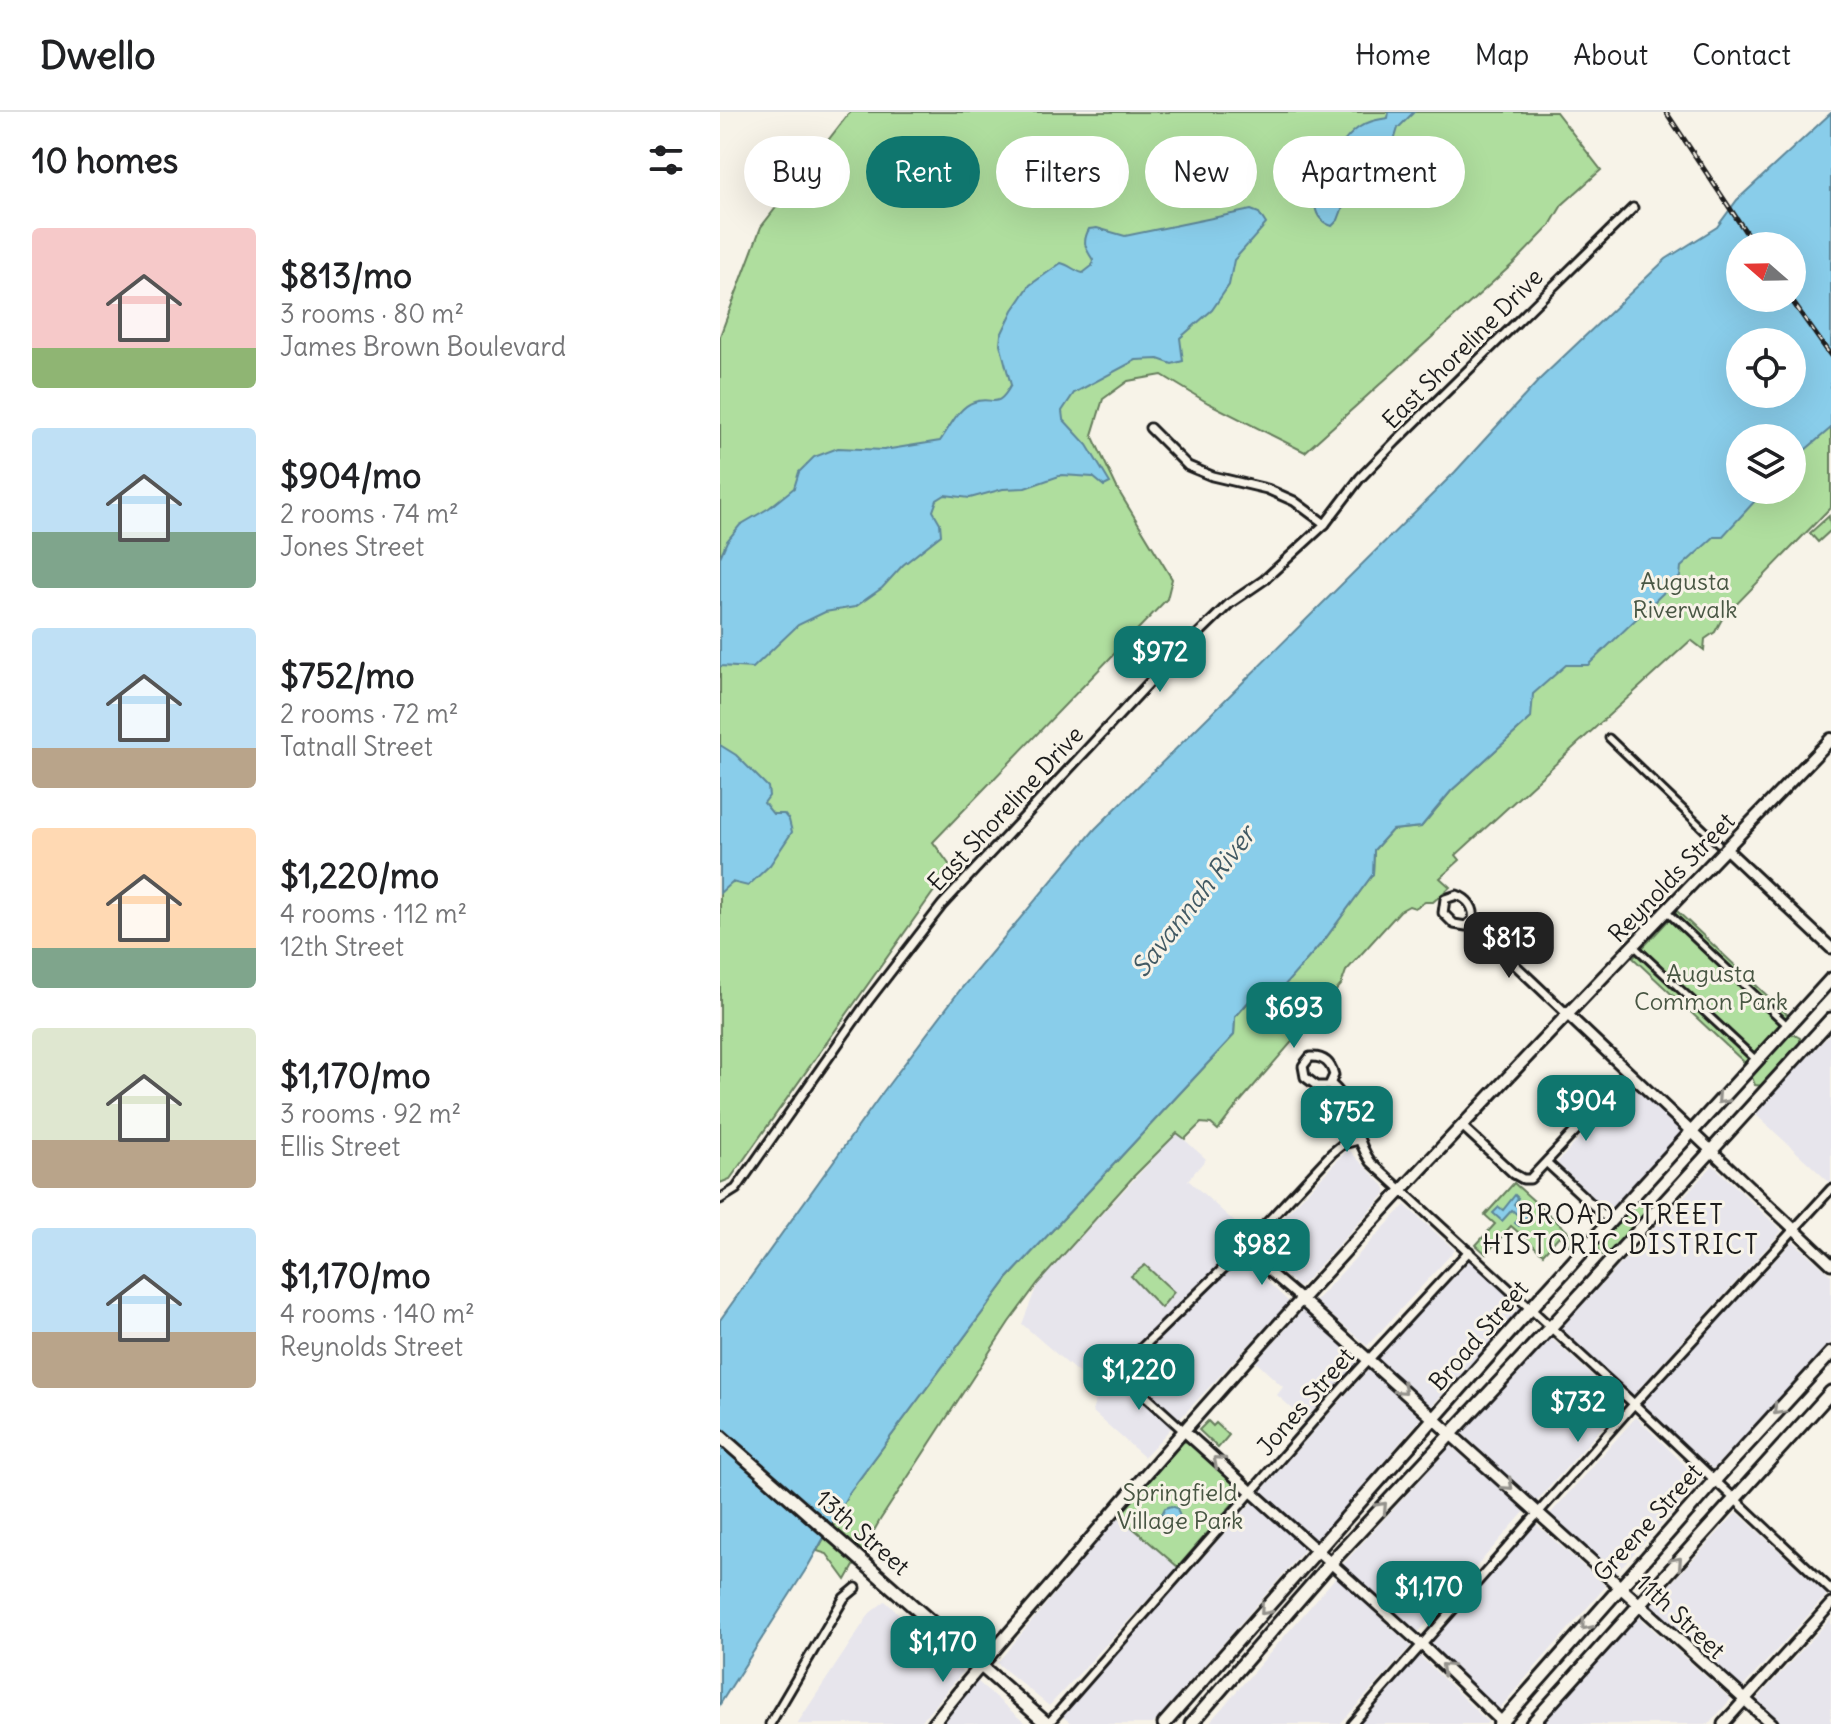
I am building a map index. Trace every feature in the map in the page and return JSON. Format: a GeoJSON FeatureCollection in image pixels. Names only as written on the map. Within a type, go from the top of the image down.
{"type":"FeatureCollection","features":[{"type":"Feature","properties":{"kind":"main road","name":"Reynolds Street"},"geometry":{"type":"LineString","coordinates":[[933,1724],[1183,1430],[1402,1190],[1666,911],[1722,846],[1831,739]]}},
{"type":"Feature","properties":{"kind":"main road","name":"Broad Street"},"geometry":{"type":"LineString","coordinates":[[1164,1724],[1531,1309],[1831,979]]}},
{"type":"Feature","properties":{"kind":"main road","name":"Broad Street"},"geometry":{"type":"LineString","coordinates":[[1191,1724],[1330,1564],[1831,1019]]}},
{"type":"Feature","properties":{"kind":"main road","name":"11th Street"},"geometry":{"type":"LineString","coordinates":[[1302,1300],[1772,1724]]}},
{"type":"Feature","properties":{"kind":"main road","name":"Greene Street"},"geometry":{"type":"LineString","coordinates":[[1501,1724],[1620,1586],[1831,1353]]}},
{"type":"Feature","properties":{"kind":"main road","name":"Greene Street"},"geometry":{"type":"LineString","coordinates":[[1532,1724],[1831,1392]]}},
{"type":"Feature","properties":{"kind":"main road","name":"13th Street"},"geometry":{"type":"LineString","coordinates":[[720,1436],[1048,1724]]}},
{"type":"Feature","properties":{"kind":"main road"},"geometry":{"type":"LineString","coordinates":[[1226,1653],[1241,1666]]}},
{"type":"Feature","properties":{"kind":"street","name":"East Shoreline Drive"},"geometry":{"type":"LineString","coordinates":[[720,1199],[736,1189],[885,978],[942,905],[1162,669],[1229,604],[1264,580],[1325,524],[1360,478],[1396,441],[1633,208]]}},
{"type":"Feature","properties":{"kind":"street"},"geometry":{"type":"LineString","coordinates":[[1150,428],[1188,466],[1212,476],[1267,489],[1294,501],[1325,524]]}},
{"type":"Feature","properties":{"kind":"street"},"geometry":{"type":"LineString","coordinates":[[1609,738],[1831,948]]}},
{"type":"Feature","properties":{"kind":"street"},"geometry":{"type":"LineString","coordinates":[[1457,895],[1467,901],[1474,914],[1471,923],[1460,926],[1449,921],[1442,910],[1445,899],[1457,895]]}},
{"type":"Feature","properties":{"kind":"street"},"geometry":{"type":"LineString","coordinates":[[1666,911],[1789,1027]]}},
{"type":"Feature","properties":{"kind":"street"},"geometry":{"type":"LineString","coordinates":[[1471,923],[1831,1264]]}},
{"type":"Feature","properties":{"kind":"street"},"geometry":{"type":"LineString","coordinates":[[1633,945],[1757,1061]]}},
{"type":"Feature","properties":{"kind":"street"},"geometry":{"type":"LineString","coordinates":[[1317,1057],[1328,1062],[1334,1075],[1331,1084],[1320,1087],[1309,1082],[1303,1071],[1305,1060],[1317,1057]]}},
{"type":"Feature","properties":{"kind":"street"},"geometry":{"type":"LineString","coordinates":[[1462,1126],[1514,1174],[1526,1180],[1533,1178],[1629,1074]]}},
{"type":"Feature","properties":{"kind":"street"},"geometry":{"type":"LineString","coordinates":[[1331,1084],[1344,1096],[1358,1140],[1371,1162],[1831,1590]]}},
{"type":"Feature","properties":{"kind":"street"},"geometry":{"type":"LineString","coordinates":[[1110,1379],[1243,1249],[1332,1153],[1343,1144],[1358,1140]]}},
{"type":"Feature","properties":{"kind":"street"},"geometry":{"type":"LineString","coordinates":[[1547,1163],[1610,1221]]}},
{"type":"Feature","properties":{"kind":"street"},"geometry":{"type":"LineString","coordinates":[[1352,1724],[1537,1512],[1831,1189]]}},
{"type":"Feature","properties":{"kind":"street","name":"11th Street"},"geometry":{"type":"LineString","coordinates":[[1243,1249],[1302,1300]]}},
{"type":"Feature","properties":{"kind":"street","name":"Jones Street"},"geometry":{"type":"LineString","coordinates":[[1048,1724],[1369,1359],[1469,1251]]}},
{"type":"Feature","properties":{"kind":"street"},"geometry":{"type":"LineString","coordinates":[[1118,1371],[1423,1646],[1501,1724]]}},
{"type":"Feature","properties":{"kind":"street"},"geometry":{"type":"LineString","coordinates":[[770,1724],[844,1598],[856,1588]]}},
{"type":"Feature","properties":{"kind":"street"},"geometry":{"type":"LineString","coordinates":[[1723,1724],[1831,1604]]}},
{"type":"Feature","properties":{"kind":"shaded area"},"geometry":{"type":"Polygon","coordinates":[[[1831,1033],[1831,1182],[1830,1183],[1754,1113],[1831,1033]]]}},
{"type":"Feature","properties":{"kind":"shaded area"},"geometry":{"type":"Polygon","coordinates":[[[1629,1083],[1682,1132],[1609,1212],[1557,1163],[1629,1083]]]}},
{"type":"Feature","properties":{"kind":"shaded area"},"geometry":{"type":"Polygon","coordinates":[[[1177,1133],[1206,1159],[1188,1180],[1249,1235],[1235,1251],[1289,1302],[1144,1457],[1092,1411],[1099,1391],[1022,1324],[1038,1283],[1177,1133]]]}},
{"type":"Feature","properties":{"kind":"shaded area"},"geometry":{"type":"Polygon","coordinates":[[[1348,1149],[1386,1188],[1386,1193],[1299,1288],[1256,1249],[1257,1245],[1348,1149]]]}},
{"type":"Feature","properties":{"kind":"shaded area"},"geometry":{"type":"Polygon","coordinates":[[[1713,1165],[1782,1231],[1633,1395],[1561,1328],[1713,1165]]]}},
{"type":"Feature","properties":{"kind":"shaded area"},"geometry":{"type":"Polygon","coordinates":[[[1405,1205],[1455,1250],[1367,1346],[1315,1301],[1405,1205]]]}},
{"type":"Feature","properties":{"kind":"shaded area"},"geometry":{"type":"Polygon","coordinates":[[[1793,1241],[1831,1275],[1831,1343],[1713,1469],[1641,1404],[1793,1241]]]}},
{"type":"Feature","properties":{"kind":"shaded area"},"geometry":{"type":"Polygon","coordinates":[[[1471,1259],[1522,1308],[1429,1409],[1377,1359],[1471,1259]]]}},
{"type":"Feature","properties":{"kind":"shaded area"},"geometry":{"type":"Polygon","coordinates":[[[1303,1310],[1359,1360],[1305,1420],[1277,1395],[1283,1387],[1256,1362],[1303,1310]]]}},
{"type":"Feature","properties":{"kind":"shaded area"},"geometry":{"type":"Polygon","coordinates":[[[1550,1337],[1623,1404],[1536,1502],[1462,1433],[1550,1337]]]}},
{"type":"Feature","properties":{"kind":"shaded area"},"geometry":{"type":"Polygon","coordinates":[[[1368,1370],[1421,1418],[1315,1542],[1259,1493],[1368,1370]]]}},
{"type":"Feature","properties":{"kind":"shaded area"},"geometry":{"type":"Polygon","coordinates":[[[1636,1417],[1701,1481],[1616,1573],[1550,1514],[1636,1417]]]}},
{"type":"Feature","properties":{"kind":"shaded area"},"geometry":{"type":"Polygon","coordinates":[[[1451,1446],[1525,1511],[1418,1633],[1342,1565],[1451,1446]]]}},
{"type":"Feature","properties":{"kind":"shaded area"},"geometry":{"type":"Polygon","coordinates":[[[1253,1501],[1306,1548],[1153,1724],[1072,1724],[1062,1716],[1253,1501]]]}},
{"type":"Feature","properties":{"kind":"shaded area"},"geometry":{"type":"Polygon","coordinates":[[[1737,1512],[1827,1595],[1740,1690],[1649,1607],[1737,1512]]]}},
{"type":"Feature","properties":{"kind":"shaded area"},"geometry":{"type":"Polygon","coordinates":[[[1119,1516],[1178,1567],[1049,1706],[997,1663],[1119,1516]]]}},
{"type":"Feature","properties":{"kind":"shaded area"},"geometry":{"type":"Polygon","coordinates":[[[1536,1524],[1606,1586],[1497,1711],[1429,1646],[1536,1524]]]}},
{"type":"Feature","properties":{"kind":"shaded area"},"geometry":{"type":"Polygon","coordinates":[[[1336,1577],[1411,1646],[1340,1724],[1208,1724],[1336,1577]]]}},
{"type":"Feature","properties":{"kind":"shaded area"},"geometry":{"type":"Polygon","coordinates":[[[885,1601],[963,1672],[919,1724],[797,1724],[870,1613],[885,1601]]]}},
{"type":"Feature","properties":{"kind":"shaded area"},"geometry":{"type":"Polygon","coordinates":[[[1637,1615],[1731,1699],[1709,1724],[1539,1724],[1637,1615]]]}},
{"type":"Feature","properties":{"kind":"shaded area"},"geometry":{"type":"Polygon","coordinates":[[[1831,1618],[1831,1724],[1782,1724],[1756,1700],[1831,1618]]]}},
{"type":"Feature","properties":{"kind":"shaded area"},"geometry":{"type":"Polygon","coordinates":[[[1419,1655],[1488,1722],[1486,1724],[1358,1724],[1419,1655]]]}},
{"type":"Feature","properties":{"kind":"shaded area"},"geometry":{"type":"Polygon","coordinates":[[[977,1681],[1026,1724],[941,1724],[977,1681]]]}},
{"type":"Feature","properties":{"kind":"green space"},"geometry":{"type":"Polygon","coordinates":[[[850,112],[1556,112],[1601,170],[1562,205],[1549,227],[1515,262],[1305,452],[1208,403],[1162,375],[1128,381],[1103,399],[1092,435],[1118,490],[1172,579],[1167,599],[933,842],[951,867],[730,1179],[720,1183],[720,336],[761,227],[776,208],[850,208],[850,136],[831,136],[850,112]]]}},
{"type":"Feature","properties":{"kind":"green space","name":"Augusta Riverwalk"},"geometry":{"type":"Polygon","coordinates":[[[1831,390],[1831,507],[1722,619],[1715,632],[1705,639],[1704,650],[1691,640],[1456,855],[1460,860],[1440,878],[1450,887],[1433,902],[1425,902],[1415,908],[1409,906],[1400,911],[1346,971],[1341,985],[1218,1130],[1211,1124],[1201,1123],[1185,1139],[1177,1133],[1133,1177],[1038,1283],[1009,1322],[880,1520],[846,1580],[827,1554],[817,1551],[849,1493],[1008,1278],[1234,1035],[1235,1017],[1258,992],[1277,993],[1325,939],[1373,874],[1374,850],[1392,830],[1421,827],[1451,791],[1531,718],[1518,694],[1726,503],[1806,504],[1806,424],[1803,424],[1831,390]]]}},
{"type":"Feature","properties":{"kind":"green space"},"geometry":{"type":"Polygon","coordinates":[[[1829,516],[1831,530],[1818,542],[1810,533],[1829,516]]]}},
{"type":"Feature","properties":{"kind":"green space","name":"Augusta Common Park"},"geometry":{"type":"Polygon","coordinates":[[[1677,911],[1789,1016],[1745,1063],[1633,958],[1677,911]]]}},
{"type":"Feature","properties":{"kind":"green space"},"geometry":{"type":"Polygon","coordinates":[[[1787,1035],[1800,1038],[1800,1047],[1763,1086],[1755,1085],[1751,1075],[1787,1035]]]}},
{"type":"Feature","properties":{"kind":"green space"},"geometry":{"type":"Polygon","coordinates":[[[1514,1183],[1575,1238],[1569,1245],[1559,1236],[1543,1254],[1511,1226],[1486,1254],[1476,1245],[1495,1224],[1485,1215],[1514,1183]]]}},
{"type":"Feature","properties":{"kind":"green space"},"geometry":{"type":"Polygon","coordinates":[[[1638,1203],[1645,1208],[1645,1216],[1611,1254],[1600,1255],[1596,1244],[1632,1204],[1638,1203]]]}},
{"type":"Feature","properties":{"kind":"green space"},"geometry":{"type":"Polygon","coordinates":[[[1145,1265],[1174,1292],[1161,1308],[1131,1276],[1145,1265]]]}},
{"type":"Feature","properties":{"kind":"green space"},"geometry":{"type":"Polygon","coordinates":[[[1208,1421],[1213,1426],[1216,1423],[1229,1435],[1218,1448],[1199,1430],[1208,1421]]]}},
{"type":"Feature","properties":{"kind":"green space","name":"Springfield Village Park"},"geometry":{"type":"Polygon","coordinates":[[[1189,1441],[1240,1488],[1240,1495],[1178,1567],[1119,1516],[1183,1442],[1189,1441]]]}},
{"type":"Feature","properties":{"kind":"water"},"geometry":{"type":"Polygon","coordinates":[[[1389,112],[1414,112],[1398,128],[1396,136],[1349,136],[1365,124],[1388,118],[1389,112]]]}},
{"type":"Feature","properties":{"kind":"water","name":"Savannah River"},"geometry":{"type":"Polygon","coordinates":[[[1831,113],[1831,428],[1806,449],[1806,424],[1726,424],[1726,504],[1752,504],[1722,537],[1714,537],[1681,567],[1680,577],[1588,665],[1566,665],[1533,694],[1531,718],[1451,791],[1421,827],[1392,830],[1374,850],[1373,874],[1325,939],[1277,994],[1257,992],[1235,1017],[1234,1035],[1008,1278],[849,1493],[808,1566],[720,1704],[720,1320],[960,990],[1095,829],[1455,472],[1541,378],[1666,259],[1717,227],[1737,200],[1831,113]]]}},
{"type":"Feature","properties":{"kind":"water"},"geometry":{"type":"Polygon","coordinates":[[[1315,208],[1343,208],[1332,226],[1320,218],[1315,208]]]}},
{"type":"Feature","properties":{"kind":"water"},"geometry":{"type":"Polygon","coordinates":[[[1251,210],[1259,213],[1266,224],[1234,260],[1229,285],[1212,310],[1180,338],[1183,361],[1172,364],[1158,359],[1136,360],[1074,393],[1062,411],[1063,419],[1087,445],[1110,483],[1104,486],[1093,477],[1062,475],[1025,488],[1003,489],[970,498],[945,495],[937,500],[933,511],[940,523],[941,535],[903,565],[882,588],[855,607],[825,612],[798,625],[753,668],[720,666],[720,557],[727,541],[740,525],[794,488],[799,472],[814,457],[838,448],[884,450],[940,441],[968,405],[980,400],[1002,398],[1011,385],[1000,344],[1001,335],[1013,310],[1030,285],[1061,263],[1083,273],[1092,266],[1093,260],[1085,241],[1089,229],[1097,228],[1125,236],[1251,210]]]}},
{"type":"Feature","properties":{"kind":"water"},"geometry":{"type":"Polygon","coordinates":[[[720,745],[736,755],[768,787],[769,796],[764,803],[773,814],[784,814],[792,832],[770,865],[748,886],[732,882],[720,893],[720,745]]]}},
{"type":"Feature","properties":{"kind":"water"},"geometry":{"type":"Polygon","coordinates":[[[1515,1195],[1518,1198],[1514,1204],[1528,1216],[1519,1226],[1515,1223],[1520,1217],[1512,1210],[1502,1221],[1493,1213],[1499,1207],[1503,1210],[1515,1195]]]}},
{"type":"Feature","properties":{"kind":"water"},"geometry":{"type":"Polygon","coordinates":[[[1165,1508],[1177,1508],[1180,1517],[1178,1522],[1168,1525],[1161,1516],[1165,1508]]]}},
{"type":"Feature","properties":{"kind":"railway"},"geometry":{"type":"LineString","coordinates":[[1666,112],[1746,232]]}},
{"type":"Feature","properties":{"kind":"railway"},"geometry":{"type":"LineString","coordinates":[[1800,312],[1831,356]]}},
{"type":"Feature","properties":{"kind":"district","name":"BROAD STREET HISTORIC DISTRICT"},"geometry":{"type":"Point","coordinates":[1621,1229]}}]}
